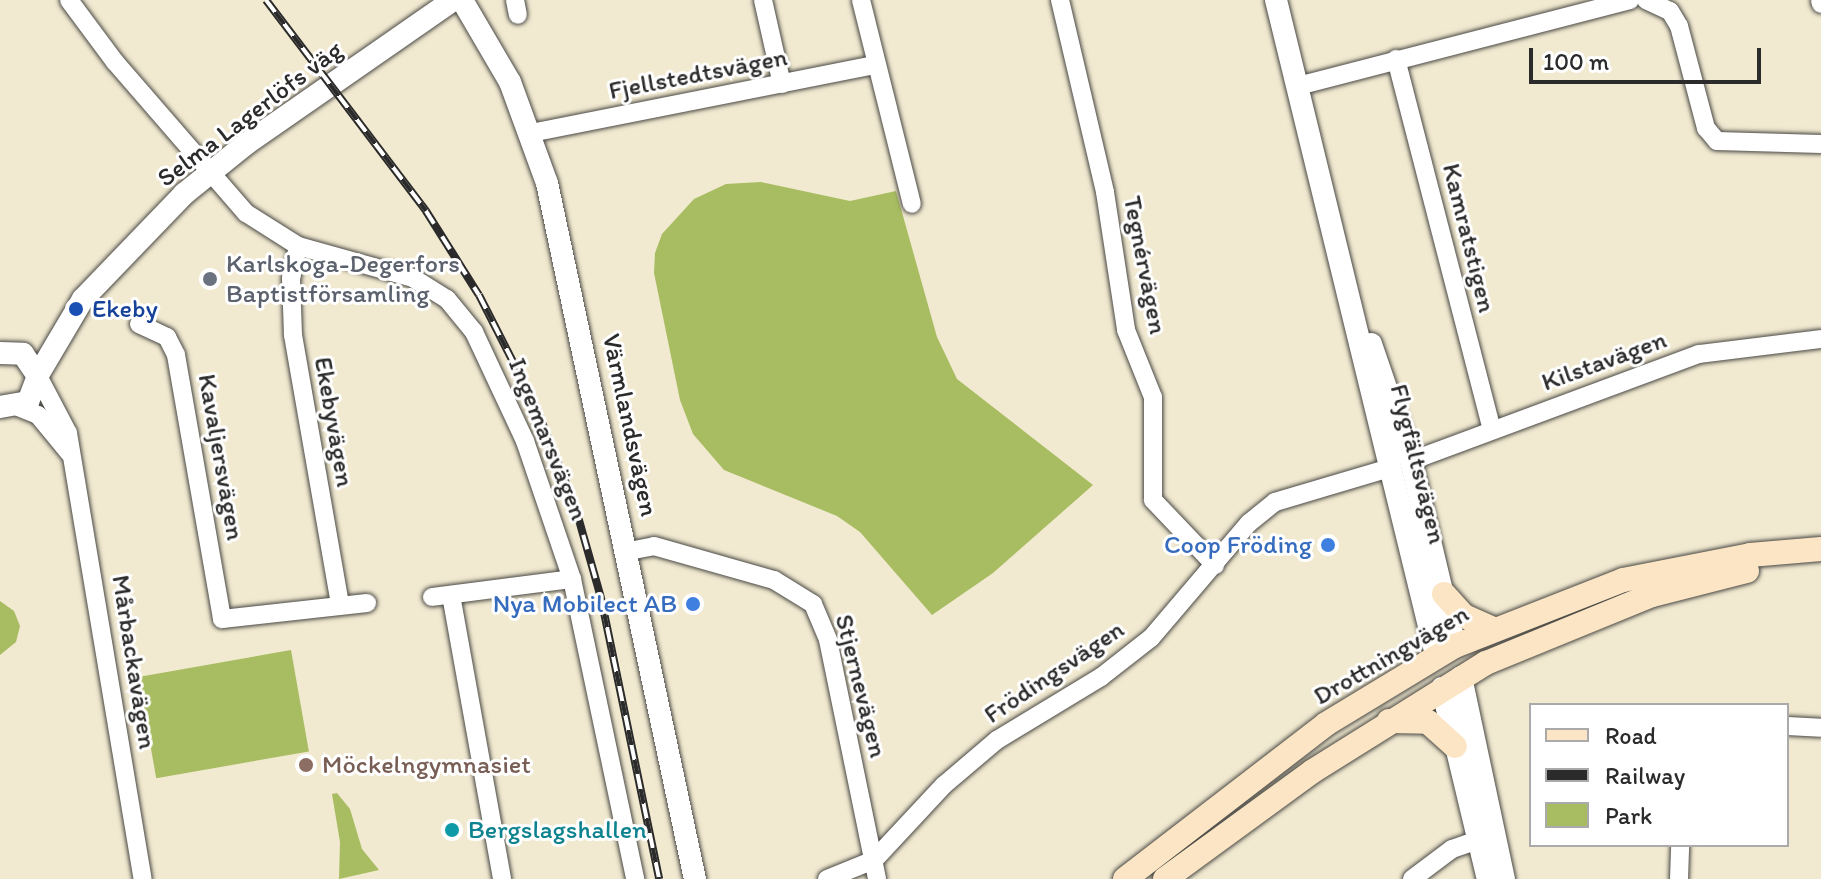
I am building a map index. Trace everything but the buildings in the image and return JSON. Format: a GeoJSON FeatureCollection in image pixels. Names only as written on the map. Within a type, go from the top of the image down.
{"type":"FeatureCollection","features":[{"type":"Feature","properties":{"kind":"main road","name":"Drottningvägen"},"geometry":{"type":"LineString","coordinates":[[1125,879],[1326,724],[1445,650],[1493,629],[1647,574],[1821,549]]}},
{"type":"Feature","properties":{"kind":"main road","name":"Drottningvägen"},"geometry":{"type":"LineString","coordinates":[[1165,879],[1387,721],[1529,641],[1652,595],[1821,559]]}},
{"type":"Feature","properties":{"kind":"main road"},"geometry":{"type":"LineString","coordinates":[[1444,594],[1464,616],[1493,629]]}},
{"type":"Feature","properties":{"kind":"main road"},"geometry":{"type":"LineString","coordinates":[[1445,650],[1452,682]]}},
{"type":"Feature","properties":{"kind":"main road"},"geometry":{"type":"LineString","coordinates":[[1387,721],[1428,722],[1455,746]]}},
{"type":"Feature","properties":{"kind":"street","name":"Ingemarsvägen"},"geometry":{"type":"LineString","coordinates":[[69,0],[115,62],[246,213],[298,246],[413,278],[462,314],[525,441],[572,579],[635,879]]}},
{"type":"Feature","properties":{"kind":"street","name":"Selma Lagerlöfs väg"},"geometry":{"type":"LineString","coordinates":[[8,411],[35,393],[38,376],[64,325],[128,249],[211,172],[453,0]]}},
{"type":"Feature","properties":{"kind":"street","name":"Värmlandsvägen"},"geometry":{"type":"LineString","coordinates":[[462,0],[498,58],[531,133],[559,230],[629,551],[695,879]]}},
{"type":"Feature","properties":{"kind":"street"},"geometry":{"type":"LineString","coordinates":[[763,0],[782,84]]}},
{"type":"Feature","properties":{"kind":"street"},"geometry":{"type":"LineString","coordinates":[[861,0],[912,204]]}},
{"type":"Feature","properties":{"kind":"street","name":"Tegnérvägen"},"geometry":{"type":"LineString","coordinates":[[1060,0],[1105,192],[1126,330],[1153,397],[1153,500],[1215,565]]}},
{"type":"Feature","properties":{"kind":"street","name":"Flygfältsvägen"},"geometry":{"type":"LineString","coordinates":[[1276,0],[1349,287],[1400,464],[1445,650]]}},
{"type":"Feature","properties":{"kind":"street"},"geometry":{"type":"LineString","coordinates":[[1298,86],[1630,0]]}},
{"type":"Feature","properties":{"kind":"street"},"geometry":{"type":"LineString","coordinates":[[1646,0],[1670,11],[1679,26],[1706,128],[1717,141],[1821,144]]}},
{"type":"Feature","properties":{"kind":"street","name":"Kamratstigen"},"geometry":{"type":"LineString","coordinates":[[1396,59],[1492,429]]}},
{"type":"Feature","properties":{"kind":"street","name":"Fjellstedtsvägen"},"geometry":{"type":"LineString","coordinates":[[531,133],[876,65]]}},
{"type":"Feature","properties":{"kind":"street","name":"Ekebyvägen"},"geometry":{"type":"LineString","coordinates":[[298,246],[291,278],[293,335],[340,605]]}},
{"type":"Feature","properties":{"kind":"street","name":"Kavaljersvägen"},"geometry":{"type":"LineString","coordinates":[[139,324],[167,337],[176,355],[222,619],[340,605]]}},
{"type":"Feature","properties":{"kind":"street","name":"Selma Lagerlöfs väg"},"geometry":{"type":"LineString","coordinates":[[3,352],[64,325]]}},
{"type":"Feature","properties":{"kind":"street","name":"Kilstavägen"},"geometry":{"type":"LineString","coordinates":[[1400,464],[1699,354],[1821,339]]}},
{"type":"Feature","properties":{"kind":"street"},"geometry":{"type":"LineString","coordinates":[[3,352],[28,357],[38,376]]}},
{"type":"Feature","properties":{"kind":"street","name":"Mårbackavägen"},"geometry":{"type":"LineString","coordinates":[[38,376],[60,413],[70,454],[143,879]]}},
{"type":"Feature","properties":{"kind":"street","name":"Mårbackavägen"},"geometry":{"type":"LineString","coordinates":[[8,411],[38,415],[70,454]]}},
{"type":"Feature","properties":{"kind":"street","name":"Frödingsvägen"},"geometry":{"type":"LineString","coordinates":[[827,879],[874,860],[944,785],[997,740],[1101,677],[1151,638],[1249,523],[1275,502],[1400,464]]}},
{"type":"Feature","properties":{"kind":"street","name":"Flygfältsvägen"},"geometry":{"type":"LineString","coordinates":[[1400,464],[1444,594],[1445,650]]}},
{"type":"Feature","properties":{"kind":"street","name":"Stjernevägen"},"geometry":{"type":"LineString","coordinates":[[629,551],[654,546],[745,571],[774,580],[813,604],[828,640],[877,879]]}},
{"type":"Feature","properties":{"kind":"street"},"geometry":{"type":"LineString","coordinates":[[502,879],[442,596],[572,579]]}},
{"type":"Feature","properties":{"kind":"street"},"geometry":{"type":"LineString","coordinates":[[340,605],[367,603]]}},
{"type":"Feature","properties":{"kind":"street"},"geometry":{"type":"LineString","coordinates":[[1452,682],[1455,746],[1486,838],[1504,879]]}},
{"type":"Feature","properties":{"kind":"street"},"geometry":{"type":"LineString","coordinates":[[1452,682],[1486,838],[1488,879]]}},
{"type":"Feature","properties":{"kind":"street"},"geometry":{"type":"LineString","coordinates":[[1789,726],[1821,728]]}},
{"type":"Feature","properties":{"kind":"street"},"geometry":{"type":"LineString","coordinates":[[1412,879],[1452,849],[1486,838]]}},
{"type":"Feature","properties":{"kind":"street"},"geometry":{"type":"LineString","coordinates":[[1679,879],[1680,847]]}},
{"type":"Feature","properties":{"kind":"green space"},"geometry":{"type":"Polygon","coordinates":[[[761,182],[850,201],[896,191],[937,337],[957,379],[1093,485],[993,573],[932,615],[860,532],[837,516],[724,470],[693,434],[680,400],[654,273],[655,253],[662,234],[694,199],[726,184],[761,182]]]}},
{"type":"Feature","properties":{"kind":"green space"},"geometry":{"type":"Polygon","coordinates":[[[0,601],[14,611],[20,626],[16,642],[0,655],[0,601]]]}},
{"type":"Feature","properties":{"kind":"green space"},"geometry":{"type":"Polygon","coordinates":[[[291,650],[309,751],[156,778],[138,677],[291,650]]]}},
{"type":"Feature","properties":{"kind":"green space"},"geometry":{"type":"Polygon","coordinates":[[[337,793],[350,809],[362,849],[379,870],[339,879],[340,842],[332,794],[337,793]]]}},
{"type":"Feature","properties":{"kind":"railway"},"geometry":{"type":"LineString","coordinates":[[266,0],[426,211],[479,295],[536,407],[575,506],[601,598],[659,879]]}},
{"type":"Feature","properties":{"kind":"place","name":"Karlskoga-Degerfors Baptistförsamling"},"geometry":{"type":"Point","coordinates":[210,279]}},
{"type":"Feature","properties":{"kind":"place","name":"Ekeby"},"geometry":{"type":"Point","coordinates":[76,309]}},
{"type":"Feature","properties":{"kind":"place","name":"Coop Fröding"},"geometry":{"type":"Point","coordinates":[1328,545]}},
{"type":"Feature","properties":{"kind":"place","name":"Nya Mobilect AB"},"geometry":{"type":"Point","coordinates":[693,604]}},
{"type":"Feature","properties":{"kind":"place","name":"Möckelngymnasiet"},"geometry":{"type":"Point","coordinates":[306,765]}},
{"type":"Feature","properties":{"kind":"place","name":"Bergslagshallen"},"geometry":{"type":"Point","coordinates":[452,830]}}]}
